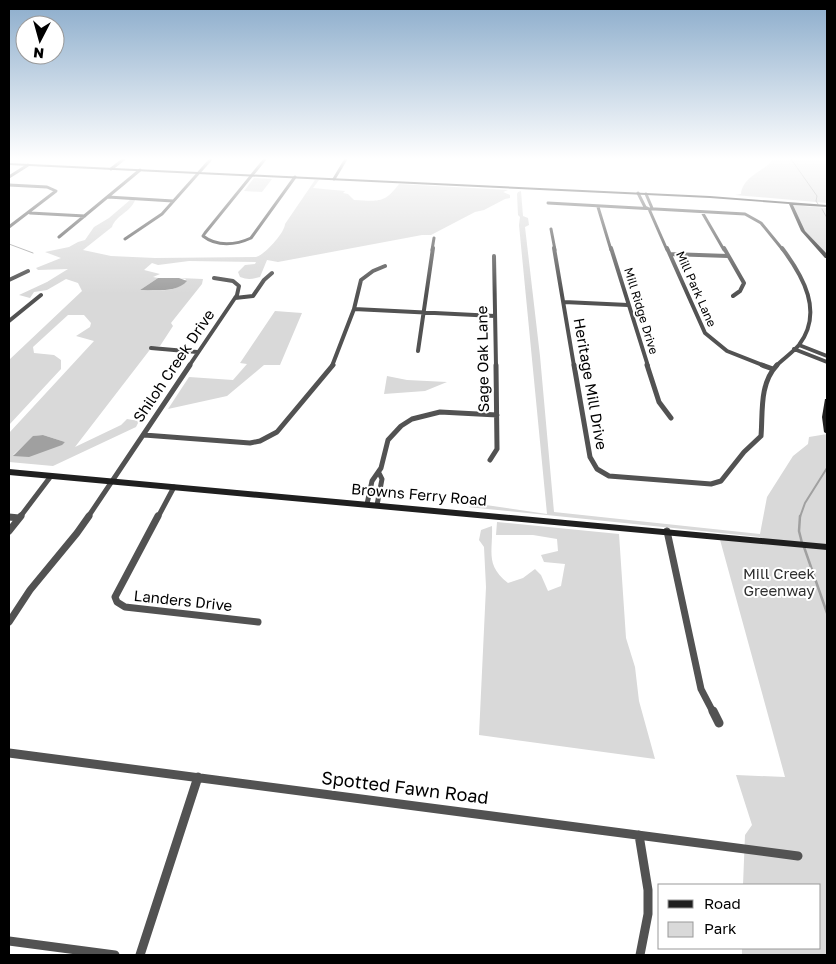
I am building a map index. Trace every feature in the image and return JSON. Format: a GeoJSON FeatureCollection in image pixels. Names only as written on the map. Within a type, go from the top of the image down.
{"type":"FeatureCollection","features":[{"type":"Feature","properties":{"kind":"street"},"geometry":{"type":"LineString","coordinates":[[9,227],[40,204]]}},
{"type":"Feature","properties":{"kind":"street"},"geometry":{"type":"LineString","coordinates":[[59,238],[100,204]]}},
{"type":"Feature","properties":{"kind":"street"},"geometry":{"type":"LineString","coordinates":[[125,239],[162,214],[170,204]]}},
{"type":"Feature","properties":{"kind":"street"},"geometry":{"type":"LineString","coordinates":[[228,204],[203,236],[206,239],[213,242],[232,243],[252,238],[276,204]]}},
{"type":"Feature","properties":{"kind":"street"},"geometry":{"type":"LineString","coordinates":[[564,204],[702,212],[744,283],[740,291],[733,296]]}},
{"type":"Feature","properties":{"kind":"street","name":"Mill Park Lane"},"geometry":{"type":"LineString","coordinates":[[643,204],[649,209],[704,333],[722,349],[773,369]]}},
{"type":"Feature","properties":{"kind":"street","name":"Mill Park Lane"},"geometry":{"type":"LineString","coordinates":[[649,209],[652,208],[650,204]]}},
{"type":"Feature","properties":{"kind":"street"},"geometry":{"type":"LineString","coordinates":[[790,204],[803,231],[827,257]]}},
{"type":"Feature","properties":{"kind":"street"},"geometry":{"type":"LineString","coordinates":[[802,204],[827,206]]}},
{"type":"Feature","properties":{"kind":"street","name":"Mill Ridge Drive"},"geometry":{"type":"LineString","coordinates":[[598,206],[659,402],[671,418]]}},
{"type":"Feature","properties":{"kind":"street","name":"Heritage Mill Drive"},"geometry":{"type":"LineString","coordinates":[[551,229],[590,457],[597,471],[609,476],[711,484],[721,481],[744,452],[761,436],[764,390],[773,369],[797,347],[810,326],[812,315],[810,294],[806,284],[761,223],[745,214],[702,212]]}},
{"type":"Feature","properties":{"kind":"street"},"geometry":{"type":"LineString","coordinates":[[29,213],[85,216]]}},
{"type":"Feature","properties":{"kind":"street"},"geometry":{"type":"LineString","coordinates":[[418,351],[434,238]]}},
{"type":"Feature","properties":{"kind":"street"},"geometry":{"type":"LineString","coordinates":[[670,254],[728,256]]}},
{"type":"Feature","properties":{"kind":"street","name":"Sage Oak Lane"},"geometry":{"type":"LineString","coordinates":[[490,460],[497,449],[494,256]]}},
{"type":"Feature","properties":{"kind":"street"},"geometry":{"type":"LineString","coordinates":[[144,434],[250,443],[269,437],[276,432],[335,362],[354,309],[361,280],[373,271],[385,266]]}},
{"type":"Feature","properties":{"kind":"street"},"geometry":{"type":"LineString","coordinates":[[9,280],[28,271]]}},
{"type":"Feature","properties":{"kind":"street"},"geometry":{"type":"LineString","coordinates":[[214,278],[237,283],[239,286],[235,298],[253,296],[264,280],[272,273]]}},
{"type":"Feature","properties":{"kind":"street"},"geometry":{"type":"LineString","coordinates":[[9,321],[11,317],[41,295]]}},
{"type":"Feature","properties":{"kind":"street","name":"Shiloh Creek Drive"},"geometry":{"type":"LineString","coordinates":[[9,622],[30,590],[77,533],[235,298]]}},
{"type":"Feature","properties":{"kind":"street"},"geometry":{"type":"LineString","coordinates":[[564,302],[628,305]]}},
{"type":"Feature","properties":{"kind":"street"},"geometry":{"type":"LineString","coordinates":[[354,309],[495,316]]}},
{"type":"Feature","properties":{"kind":"street"},"geometry":{"type":"LineString","coordinates":[[797,347],[827,356]]}},
{"type":"Feature","properties":{"kind":"street"},"geometry":{"type":"LineString","coordinates":[[797,347],[827,362]]}},
{"type":"Feature","properties":{"kind":"street"},"geometry":{"type":"LineString","coordinates":[[150,348],[197,352]]}},
{"type":"Feature","properties":{"kind":"street"},"geometry":{"type":"LineString","coordinates":[[827,400],[825,417],[827,432]]}},
{"type":"Feature","properties":{"kind":"street"},"geometry":{"type":"LineString","coordinates":[[367,504],[373,478],[379,473],[388,440],[399,427],[410,420],[439,412],[497,415]]}},
{"type":"Feature","properties":{"kind":"street","name":"Browns Ferry Road"},"geometry":{"type":"LineString","coordinates":[[9,472],[827,546]]}},
{"type":"Feature","properties":{"kind":"street"},"geometry":{"type":"LineString","coordinates":[[377,505],[382,478],[379,473]]}},
{"type":"Feature","properties":{"kind":"street"},"geometry":{"type":"LineString","coordinates":[[9,530],[51,476]]}},
{"type":"Feature","properties":{"kind":"street","name":"Landers Drive"},"geometry":{"type":"LineString","coordinates":[[174,487],[114,597],[117,602],[125,607],[258,622]]}},
{"type":"Feature","properties":{"kind":"street"},"geometry":{"type":"LineString","coordinates":[[9,517],[19,518]]}},
{"type":"Feature","properties":{"kind":"street"},"geometry":{"type":"LineString","coordinates":[[667,532],[701,689],[719,723]]}},
{"type":"Feature","properties":{"kind":"street","name":"Spotted Fawn Road"},"geometry":{"type":"LineString","coordinates":[[9,753],[798,856]]}},
{"type":"Feature","properties":{"kind":"street"},"geometry":{"type":"LineString","coordinates":[[140,955],[198,777]]}},
{"type":"Feature","properties":{"kind":"street"},"geometry":{"type":"LineString","coordinates":[[639,835],[648,890],[648,914],[640,955]]}},
{"type":"Feature","properties":{"kind":"street"},"geometry":{"type":"LineString","coordinates":[[9,941],[115,955]]}},
{"type":"Feature","properties":{"kind":"green space"},"geometry":{"type":"Polygon","coordinates":[[[125,204],[133,204],[117,219],[112,227],[83,250],[111,256],[155,258],[256,257],[274,243],[299,204],[495,204],[475,212],[431,235],[422,235],[278,262],[267,260],[260,277],[255,278],[240,277],[238,272],[245,265],[255,264],[256,262],[189,261],[158,265],[152,263],[144,270],[160,274],[153,277],[158,278],[140,290],[172,289],[183,284],[186,279],[179,278],[203,279],[202,284],[171,323],[173,326],[160,346],[152,347],[75,447],[121,425],[127,419],[139,421],[136,427],[53,466],[9,462],[9,433],[94,341],[76,336],[90,327],[91,323],[84,315],[68,315],[33,347],[34,353],[54,355],[61,360],[61,369],[9,425],[9,360],[82,291],[78,283],[66,279],[47,290],[34,292],[30,298],[19,295],[47,282],[68,269],[38,270],[36,268],[61,258],[45,252],[69,247],[85,240],[94,227],[109,218],[125,204]],[[43,435],[34,436],[13,455],[58,446],[65,442],[43,435]]]}},
{"type":"Feature","properties":{"kind":"green space","name":"Mill Creek Greenway"},"geometry":{"type":"Polygon","coordinates":[[[517,204],[522,204],[523,216],[528,218],[529,225],[525,227],[540,356],[554,512],[760,534],[767,497],[793,456],[808,444],[809,437],[827,434],[827,955],[742,955],[742,949],[821,949],[821,884],[743,884],[745,835],[752,825],[736,775],[785,777],[719,536],[761,540],[760,537],[468,507],[479,504],[547,514],[519,225],[520,217],[518,215],[517,204]]]}},
{"type":"Feature","properties":{"kind":"green space"},"geometry":{"type":"Polygon","coordinates":[[[791,205],[827,208],[827,257],[803,231],[791,205]]]}},
{"type":"Feature","properties":{"kind":"green space"},"geometry":{"type":"Polygon","coordinates":[[[275,311],[302,313],[280,365],[264,365],[227,396],[168,409],[189,377],[233,380],[247,364],[240,363],[275,311]]]}},
{"type":"Feature","properties":{"kind":"green space"},"geometry":{"type":"Polygon","coordinates":[[[387,376],[407,380],[447,382],[425,391],[384,394],[387,376]]]}},
{"type":"Feature","properties":{"kind":"green space"},"geometry":{"type":"Polygon","coordinates":[[[497,522],[619,534],[626,638],[635,667],[639,701],[655,759],[479,735],[486,587],[484,547],[479,540],[481,530],[492,526],[491,551],[493,564],[508,583],[523,578],[535,569],[541,575],[548,591],[561,586],[565,564],[544,562],[541,555],[558,551],[557,539],[533,535],[496,535],[497,522]]]}},
{"type":"Feature","properties":{"kind":"shaded area"},"geometry":{"type":"Polygon","coordinates":[[[158,278],[179,278],[187,281],[183,285],[171,289],[140,290],[158,278]]]}},
{"type":"Feature","properties":{"kind":"shaded area"},"geometry":{"type":"Polygon","coordinates":[[[43,435],[65,442],[62,445],[29,457],[13,456],[33,436],[43,435]]]}},
{"type":"Feature","properties":{"kind":"waterway"},"geometry":{"type":"LineString","coordinates":[[822,209],[827,218]]}},
{"type":"Feature","properties":{"kind":"waterway"},"geometry":{"type":"LineString","coordinates":[[9,244],[33,253]]}},
{"type":"Feature","properties":{"kind":"waterway"},"geometry":{"type":"LineString","coordinates":[[800,517],[805,503],[827,468]]}},
{"type":"Feature","properties":{"kind":"waterway"},"geometry":{"type":"LineString","coordinates":[[800,516],[799,531],[802,543]]}},
{"type":"Feature","properties":{"kind":"waterway"},"geometry":{"type":"LineString","coordinates":[[804,547],[827,613]]}}]}
